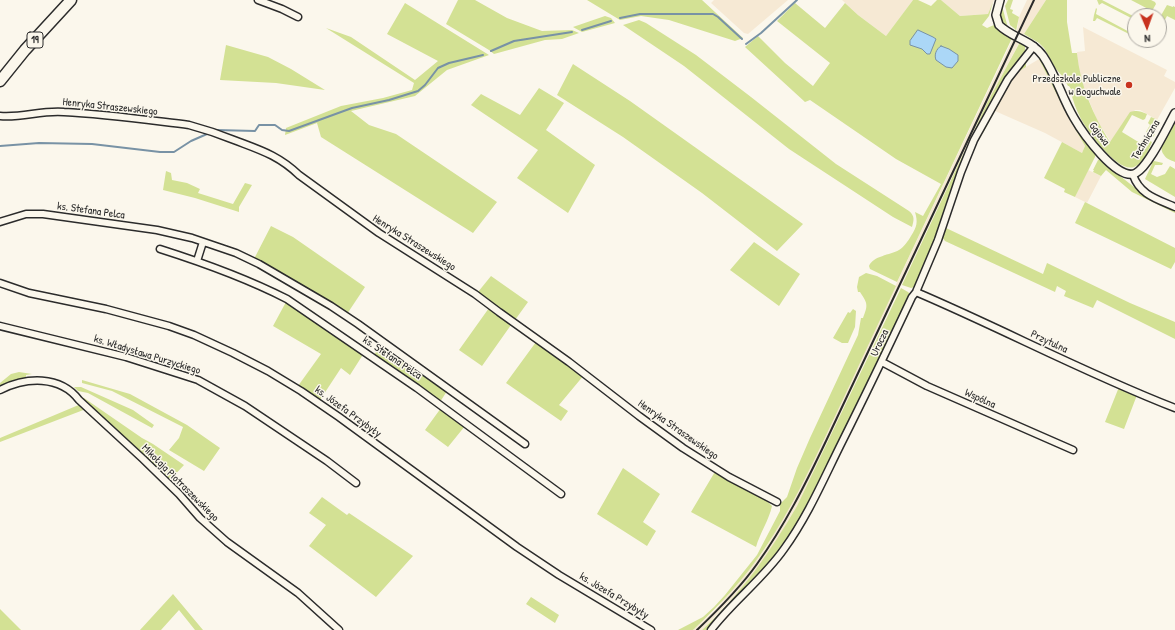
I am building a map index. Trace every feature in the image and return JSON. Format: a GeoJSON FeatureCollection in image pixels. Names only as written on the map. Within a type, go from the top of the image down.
{"type":"FeatureCollection","features":[{"type":"Feature","properties":{"kind":"highway","name":"19"},"geometry":{"type":"LineString","coordinates":[[0,81],[25,50],[71,0]]}},
{"type":"Feature","properties":{"kind":"street"},"geometry":{"type":"LineString","coordinates":[[258,0],[298,17]]}},
{"type":"Feature","properties":{"kind":"street"},"geometry":{"type":"LineString","coordinates":[[1000,0],[996,16],[999,25],[1034,46]]}},
{"type":"Feature","properties":{"kind":"street","name":"Gajowa"},"geometry":{"type":"LineString","coordinates":[[1034,46],[1043,55],[1074,118],[1084,134],[1100,153],[1116,168],[1124,174],[1133,175]]}},
{"type":"Feature","properties":{"kind":"street","name":"Urocza"},"geometry":{"type":"LineString","coordinates":[[711,630],[765,573],[784,550],[807,514],[882,362],[912,297],[916,292],[938,240],[961,172],[974,140],[1008,79],[1034,46]]}},
{"type":"Feature","properties":{"kind":"street","name":"Henryka Straszewskiego"},"geometry":{"type":"LineString","coordinates":[[0,116],[16,116],[63,111],[189,125],[208,130],[269,153],[289,166],[374,230],[475,294],[569,362],[683,448],[729,477],[777,502]]}},
{"type":"Feature","properties":{"kind":"street","name":"Techniczna"},"geometry":{"type":"LineString","coordinates":[[1133,175],[1142,170],[1147,163],[1175,112]]}},
{"type":"Feature","properties":{"kind":"street"},"geometry":{"type":"LineString","coordinates":[[1133,175],[1143,192],[1175,207]]}},
{"type":"Feature","properties":{"kind":"street","name":"ks. Stefana Pelca"},"geometry":{"type":"LineString","coordinates":[[0,222],[26,214],[43,214],[157,230],[192,238],[259,264],[331,306],[525,444]]}},
{"type":"Feature","properties":{"kind":"street"},"geometry":{"type":"LineString","coordinates":[[197,261],[203,242]]}},
{"type":"Feature","properties":{"kind":"street","name":"ks. Stefana Pelca"},"geometry":{"type":"LineString","coordinates":[[160,249],[233,274],[287,299],[417,388],[562,494]]}},
{"type":"Feature","properties":{"kind":"street","name":"ks. Józefa Przybyły"},"geometry":{"type":"LineString","coordinates":[[0,283],[29,293],[106,309],[169,326],[220,347],[268,372],[302,391],[339,417],[558,576],[651,630]]}},
{"type":"Feature","properties":{"kind":"street","name":"Przytulna"},"geometry":{"type":"LineString","coordinates":[[916,292],[1002,330],[1109,381],[1175,408]]}},
{"type":"Feature","properties":{"kind":"street","name":"ks. Władysława Purzyckiego"},"geometry":{"type":"LineString","coordinates":[[0,326],[126,357],[198,380],[246,406],[356,482]]}},
{"type":"Feature","properties":{"kind":"street","name":"Wspólna"},"geometry":{"type":"LineString","coordinates":[[882,362],[927,386],[1073,450]]}},
{"type":"Feature","properties":{"kind":"street","name":"Mikołaja Piotraszewskiego"},"geometry":{"type":"LineString","coordinates":[[0,390],[13,384],[37,380],[49,381],[64,386],[179,494],[200,518],[227,542],[298,593],[340,630]]}},
{"type":"Feature","properties":{"kind":"shaded area"},"geometry":{"type":"Polygon","coordinates":[[[714,0],[788,0],[748,34],[744,33],[711,3],[714,0]]]}},
{"type":"Feature","properties":{"kind":"shaded area"},"geometry":{"type":"Polygon","coordinates":[[[842,0],[913,0],[886,36],[858,15],[842,0]]]}},
{"type":"Feature","properties":{"kind":"shaded area"},"geometry":{"type":"Polygon","coordinates":[[[941,0],[994,0],[988,14],[960,16],[941,0]]]}},
{"type":"Feature","properties":{"kind":"shaded area"},"geometry":{"type":"Polygon","coordinates":[[[1027,0],[1046,0],[1024,34],[987,103],[797,506],[763,561],[740,590],[702,630],[693,630],[715,610],[744,576],[765,549],[785,515],[807,473],[1017,30],[1019,17],[1027,0]]]}},
{"type":"Feature","properties":{"kind":"shaded area","name":"Przedszkole Publiczne w Boguchwale"},"geometry":{"type":"Polygon","coordinates":[[[1083,27],[1167,70],[1164,76],[1175,82],[1175,88],[1157,120],[1140,110],[1135,110],[1111,142],[1098,122],[1084,89],[1078,66],[1077,52],[1085,51],[1083,27]]]}},
{"type":"Feature","properties":{"kind":"shaded area"},"geometry":{"type":"Polygon","coordinates":[[[1039,59],[1067,115],[1085,146],[1082,153],[1045,133],[995,111],[1016,73],[1039,59]]]}},
{"type":"Feature","properties":{"kind":"shaded area"},"geometry":{"type":"Polygon","coordinates":[[[1088,170],[1101,176],[1087,203],[1075,197],[1088,170]]]}},
{"type":"Feature","properties":{"kind":"green space"},"geometry":{"type":"Polygon","coordinates":[[[458,0],[475,0],[507,18],[542,31],[572,30],[579,33],[562,39],[545,40],[494,54],[446,24],[458,0]]]}},
{"type":"Feature","properties":{"kind":"green space"},"geometry":{"type":"Polygon","coordinates":[[[587,0],[702,0],[743,38],[735,41],[669,20],[641,16],[620,20],[587,0]]]}},
{"type":"Feature","properties":{"kind":"green space"},"geometry":{"type":"Polygon","coordinates":[[[913,0],[918,0],[931,6],[937,0],[941,0],[960,16],[988,14],[993,2],[989,16],[982,25],[987,28],[994,25],[1012,38],[897,282],[870,269],[869,266],[874,260],[895,252],[904,246],[916,227],[917,222],[915,212],[923,216],[941,184],[896,159],[810,100],[805,102],[745,47],[758,36],[785,63],[813,86],[830,63],[777,21],[795,3],[825,28],[845,3],[886,36],[913,0]]]}},
{"type":"Feature","properties":{"kind":"green space"},"geometry":{"type":"Polygon","coordinates":[[[1003,0],[1005,0],[1002,6],[1008,28],[1002,21],[1000,15],[1003,0]]]}},
{"type":"Feature","properties":{"kind":"green space"},"geometry":{"type":"Polygon","coordinates":[[[1008,0],[1013,0],[1010,9],[1013,10],[1012,13],[1019,17],[1016,31],[1010,25],[1005,6],[1008,0]]]}},
{"type":"Feature","properties":{"kind":"green space"},"geometry":{"type":"Polygon","coordinates":[[[1046,0],[1067,0],[1067,22],[1072,53],[1077,53],[1081,77],[1088,99],[1110,142],[1130,112],[1138,111],[1147,114],[1143,120],[1132,115],[1122,132],[1140,143],[1144,137],[1152,142],[1140,163],[1134,167],[1127,167],[1120,164],[1104,150],[1079,116],[1072,97],[1071,89],[1056,69],[1044,48],[1039,43],[1024,34],[1046,0]]]}},
{"type":"Feature","properties":{"kind":"green space"},"geometry":{"type":"Polygon","coordinates":[[[1097,0],[1102,0],[1127,13],[1127,16],[1102,3],[1099,5],[1097,0]]]}},
{"type":"Feature","properties":{"kind":"green space"},"geometry":{"type":"Polygon","coordinates":[[[1131,0],[1151,0],[1155,2],[1156,4],[1154,8],[1146,8],[1131,0]]]}},
{"type":"Feature","properties":{"kind":"green space"},"geometry":{"type":"Polygon","coordinates":[[[405,3],[489,55],[447,70],[415,96],[351,111],[369,125],[396,134],[497,202],[473,233],[321,137],[317,123],[285,135],[286,128],[341,106],[383,98],[412,90],[414,83],[326,28],[351,37],[415,80],[438,61],[387,34],[405,3]]]}},
{"type":"Feature","properties":{"kind":"green space"},"geometry":{"type":"Polygon","coordinates":[[[1167,5],[1175,7],[1175,20],[1167,16],[1167,8],[1165,8],[1167,5]]]}},
{"type":"Feature","properties":{"kind":"green space"},"geometry":{"type":"Polygon","coordinates":[[[1096,8],[1096,14],[1127,31],[1127,33],[1097,18],[1093,21],[1096,8]]]}},
{"type":"Feature","properties":{"kind":"green space"},"geometry":{"type":"Polygon","coordinates":[[[605,16],[611,18],[615,23],[582,32],[573,27],[605,16]]]}},
{"type":"Feature","properties":{"kind":"green space"},"geometry":{"type":"Polygon","coordinates":[[[639,20],[696,55],[836,164],[909,211],[914,218],[912,227],[893,217],[789,149],[684,66],[623,25],[639,20]]]}},
{"type":"Feature","properties":{"kind":"green space"},"geometry":{"type":"Polygon","coordinates":[[[1020,42],[1025,45],[1025,51],[1001,85],[978,129],[941,227],[915,287],[911,288],[902,285],[987,103],[1020,42]]]}},
{"type":"Feature","properties":{"kind":"green space"},"geometry":{"type":"Polygon","coordinates":[[[226,45],[268,57],[325,90],[276,83],[220,80],[226,45]]]}},
{"type":"Feature","properties":{"kind":"green space"},"geometry":{"type":"Polygon","coordinates":[[[1041,58],[1070,117],[1096,152],[1095,157],[1075,197],[1064,192],[1065,189],[1044,178],[1062,142],[1082,153],[1085,146],[1067,115],[1039,59],[1041,58]]]}},
{"type":"Feature","properties":{"kind":"green space"},"geometry":{"type":"Polygon","coordinates":[[[1026,60],[1026,67],[1016,73],[978,142],[1012,77],[1026,60]]]}},
{"type":"Feature","properties":{"kind":"green space"},"geometry":{"type":"Polygon","coordinates":[[[573,64],[630,101],[803,224],[777,251],[702,193],[623,137],[557,95],[573,64]]]}},
{"type":"Feature","properties":{"kind":"green space"},"geometry":{"type":"Polygon","coordinates":[[[539,88],[564,103],[546,130],[595,165],[568,213],[517,178],[538,150],[471,105],[481,94],[520,115],[539,88]]]}},
{"type":"Feature","properties":{"kind":"green space"},"geometry":{"type":"Polygon","coordinates":[[[1151,117],[1160,121],[1153,137],[1146,132],[1150,125],[1148,123],[1151,117]]]}},
{"type":"Feature","properties":{"kind":"green space"},"geometry":{"type":"Polygon","coordinates":[[[1175,120],[1175,162],[1165,156],[1162,151],[1162,147],[1165,137],[1175,120]]]}},
{"type":"Feature","properties":{"kind":"green space"},"geometry":{"type":"Polygon","coordinates":[[[1100,159],[1143,194],[1175,210],[1175,213],[1132,192],[1106,170],[1101,176],[1093,172],[1098,160],[1100,159]]]}},
{"type":"Feature","properties":{"kind":"green space"},"geometry":{"type":"Polygon","coordinates":[[[1154,161],[1163,163],[1162,165],[1155,165],[1151,174],[1157,177],[1165,174],[1170,166],[1175,169],[1175,197],[1145,179],[1152,164],[1151,163],[1154,161]]]}},
{"type":"Feature","properties":{"kind":"green space"},"geometry":{"type":"Polygon","coordinates":[[[166,171],[171,173],[172,180],[187,183],[200,189],[198,193],[233,204],[245,183],[252,185],[239,207],[239,212],[195,198],[163,190],[166,171]]]}},
{"type":"Feature","properties":{"kind":"green space"},"geometry":{"type":"Polygon","coordinates":[[[1085,202],[1175,248],[1175,262],[1171,269],[1075,223],[1085,202]]]}},
{"type":"Feature","properties":{"kind":"green space"},"geometry":{"type":"Polygon","coordinates":[[[271,226],[293,237],[365,287],[347,314],[284,274],[254,259],[271,226]]]}},
{"type":"Feature","properties":{"kind":"green space"},"geometry":{"type":"Polygon","coordinates":[[[946,228],[1043,274],[1047,263],[1130,303],[1175,322],[1175,339],[1097,300],[1093,308],[1064,296],[1066,291],[1057,286],[1055,292],[945,241],[942,237],[946,228]]]}},
{"type":"Feature","properties":{"kind":"green space"},"geometry":{"type":"Polygon","coordinates":[[[754,242],[800,274],[779,306],[730,270],[754,242]]]}},
{"type":"Feature","properties":{"kind":"green space"},"geometry":{"type":"Polygon","coordinates":[[[866,273],[877,276],[896,286],[799,491],[765,548],[732,591],[693,630],[678,630],[703,617],[714,607],[757,555],[780,511],[780,504],[787,497],[797,468],[810,438],[858,335],[861,318],[863,318],[866,305],[865,299],[860,292],[858,292],[857,287],[859,277],[866,273]]]}},
{"type":"Feature","properties":{"kind":"green space"},"geometry":{"type":"Polygon","coordinates":[[[491,276],[528,302],[515,320],[478,292],[491,276]]]}},
{"type":"Feature","properties":{"kind":"green space"},"geometry":{"type":"Polygon","coordinates":[[[901,288],[911,295],[807,509],[779,553],[708,630],[702,630],[730,602],[766,556],[797,506],[901,288]]]}},
{"type":"Feature","properties":{"kind":"green space"},"geometry":{"type":"Polygon","coordinates":[[[286,302],[364,353],[350,375],[341,368],[320,400],[298,386],[321,354],[273,326],[286,302]]]}},
{"type":"Feature","properties":{"kind":"green space"},"geometry":{"type":"Polygon","coordinates":[[[489,308],[511,325],[482,366],[459,350],[489,308]]]}},
{"type":"Feature","properties":{"kind":"green space"},"geometry":{"type":"Polygon","coordinates":[[[853,309],[856,311],[855,327],[848,343],[842,343],[833,338],[848,312],[850,313],[853,309]]]}},
{"type":"Feature","properties":{"kind":"green space"},"geometry":{"type":"Polygon","coordinates":[[[536,342],[584,375],[559,405],[568,411],[561,421],[506,383],[536,342]]]}},
{"type":"Feature","properties":{"kind":"green space"},"geometry":{"type":"Polygon","coordinates":[[[382,343],[447,391],[440,402],[374,355],[382,343]]]}},
{"type":"Feature","properties":{"kind":"green space"},"geometry":{"type":"Polygon","coordinates":[[[19,372],[32,374],[26,375],[26,379],[10,383],[0,388],[0,383],[11,374],[19,372]]]}},
{"type":"Feature","properties":{"kind":"green space"},"geometry":{"type":"Polygon","coordinates":[[[82,380],[130,394],[187,425],[220,448],[204,471],[169,450],[179,438],[183,427],[112,391],[82,383],[82,380]]]}},
{"type":"Feature","properties":{"kind":"green space"},"geometry":{"type":"Polygon","coordinates":[[[74,387],[81,387],[133,410],[154,425],[152,428],[88,393],[78,391],[74,387]]]}},
{"type":"Feature","properties":{"kind":"green space"},"geometry":{"type":"Polygon","coordinates":[[[1119,387],[1137,395],[1124,429],[1105,422],[1119,387]]]}},
{"type":"Feature","properties":{"kind":"green space"},"geometry":{"type":"Polygon","coordinates":[[[79,397],[84,398],[184,465],[170,480],[79,397]]]}},
{"type":"Feature","properties":{"kind":"green space"},"geometry":{"type":"Polygon","coordinates":[[[81,404],[86,409],[0,442],[0,438],[81,404]]]}},
{"type":"Feature","properties":{"kind":"green space"},"geometry":{"type":"Polygon","coordinates":[[[441,408],[465,426],[448,447],[425,430],[441,408]]]}},
{"type":"Feature","properties":{"kind":"green space"},"geometry":{"type":"Polygon","coordinates":[[[623,468],[660,494],[643,522],[656,531],[647,546],[597,514],[623,468]]]}},
{"type":"Feature","properties":{"kind":"green space"},"geometry":{"type":"Polygon","coordinates":[[[716,470],[767,501],[772,506],[756,547],[691,512],[716,470]]]}},
{"type":"Feature","properties":{"kind":"green space"},"geometry":{"type":"Polygon","coordinates":[[[322,497],[347,515],[349,513],[413,556],[376,597],[309,546],[326,525],[309,513],[322,497]]]}},
{"type":"Feature","properties":{"kind":"green space"},"geometry":{"type":"Polygon","coordinates":[[[173,594],[203,630],[195,630],[179,610],[161,630],[140,630],[173,594]]]}},
{"type":"Feature","properties":{"kind":"green space"},"geometry":{"type":"Polygon","coordinates":[[[531,597],[559,615],[555,623],[526,604],[531,597]]]}},
{"type":"Feature","properties":{"kind":"green space"},"geometry":{"type":"Polygon","coordinates":[[[0,609],[21,630],[0,630],[0,609]]]}},
{"type":"Feature","properties":{"kind":"water"},"geometry":{"type":"Polygon","coordinates":[[[918,30],[936,39],[930,54],[927,54],[922,49],[910,45],[910,41],[918,30]]]}},
{"type":"Feature","properties":{"kind":"water"},"geometry":{"type":"Polygon","coordinates":[[[941,46],[958,55],[958,61],[952,68],[946,67],[936,60],[936,52],[941,46]]]}},
{"type":"Feature","properties":{"kind":"waterway"},"geometry":{"type":"LineString","coordinates":[[746,44],[761,33],[797,0]]}},
{"type":"Feature","properties":{"kind":"waterway"},"geometry":{"type":"LineString","coordinates":[[620,18],[640,14],[713,14],[742,39]]}},
{"type":"Feature","properties":{"kind":"waterway"},"geometry":{"type":"LineString","coordinates":[[582,30],[611,21]]}},
{"type":"Feature","properties":{"kind":"waterway"},"geometry":{"type":"LineString","coordinates":[[491,51],[514,41],[572,32]]}},
{"type":"Feature","properties":{"kind":"waterway"},"geometry":{"type":"LineString","coordinates":[[216,130],[255,131],[259,125],[275,125],[282,130],[289,131],[352,108],[389,100],[418,91],[425,85],[438,68],[449,63],[483,55]]}},
{"type":"Feature","properties":{"kind":"waterway"},"geometry":{"type":"LineString","coordinates":[[0,146],[39,143],[92,144],[160,152],[174,152],[191,141],[207,134]]}},
{"type":"Feature","properties":{"kind":"railway"},"geometry":{"type":"LineString","coordinates":[[697,630],[744,581],[777,534],[794,504],[826,441],[1034,0]]}},
{"type":"Feature","properties":{"kind":"place","name":"Przedszkole Publiczne w Boguchwale"},"geometry":{"type":"Point","coordinates":[1129,85]}}]}
